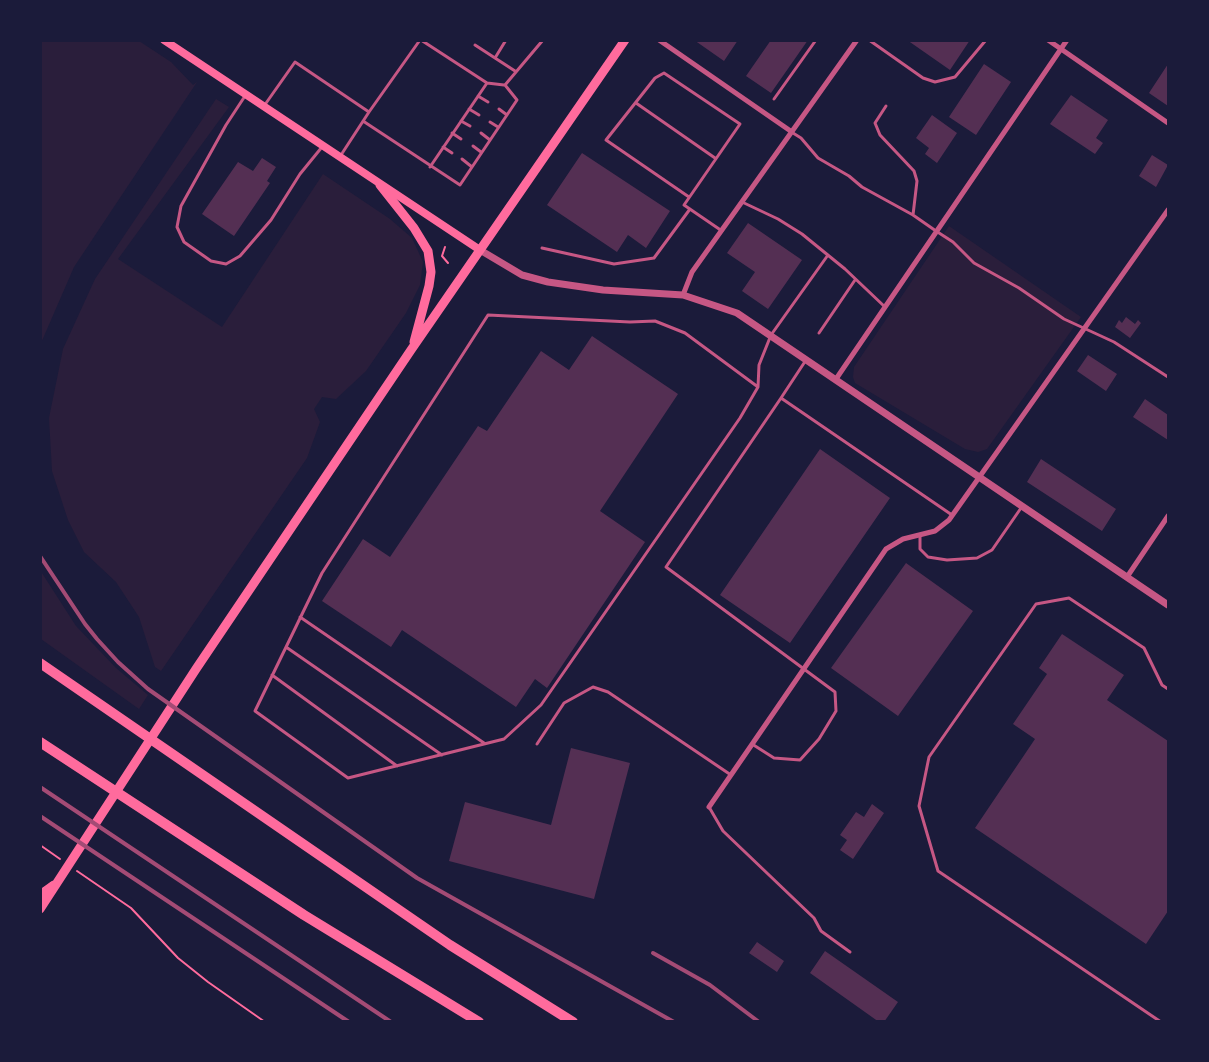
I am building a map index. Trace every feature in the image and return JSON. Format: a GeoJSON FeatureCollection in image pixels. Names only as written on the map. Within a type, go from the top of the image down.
{"type":"FeatureCollection","features":[{"type":"Feature","properties":{"kind":"highway"},"geometry":{"type":"LineString","coordinates":[[40,663],[450,945],[573,1022]]}},
{"type":"Feature","properties":{"kind":"highway"},"geometry":{"type":"LineString","coordinates":[[40,742],[304,915],[479,1022]]}},
{"type":"Feature","properties":{"kind":"main road"},"geometry":{"type":"LineString","coordinates":[[164,40],[480,250]]}},
{"type":"Feature","properties":{"kind":"main road"},"geometry":{"type":"LineString","coordinates":[[40,909],[196,669],[411,350],[625,40]]}},
{"type":"Feature","properties":{"kind":"main road"},"geometry":{"type":"LineString","coordinates":[[380,185],[429,251],[431,272],[429,286],[411,350]]}},
{"type":"Feature","properties":{"kind":"main road"},"geometry":{"type":"LineString","coordinates":[[40,895],[58,882]]}},
{"type":"Feature","properties":{"kind":"street"},"geometry":{"type":"LineString","coordinates":[[659,40],[792,132]]}},
{"type":"Feature","properties":{"kind":"street"},"geometry":{"type":"LineString","coordinates":[[1048,40],[1168,123]]}},
{"type":"Feature","properties":{"kind":"street"},"geometry":{"type":"LineString","coordinates":[[836,379],[1067,40]]}},
{"type":"Feature","properties":{"kind":"street"},"geometry":{"type":"LineString","coordinates":[[683,295],[692,272],[855,41]]}},
{"type":"Feature","properties":{"kind":"street"},"geometry":{"type":"LineString","coordinates":[[709,807],[886,549],[903,539],[935,531],[952,516],[1168,210]]}},
{"type":"Feature","properties":{"kind":"street"},"geometry":{"type":"LineString","coordinates":[[480,250],[522,274],[548,282],[603,290],[683,295],[737,313],[1168,605]]}},
{"type":"Feature","properties":{"kind":"street"},"geometry":{"type":"LineString","coordinates":[[1127,577],[1168,516]]}},
{"type":"Feature","properties":{"kind":"lane"},"geometry":{"type":"LineString","coordinates":[[339,158],[363,121],[369,112],[420,40],[487,83],[505,85],[517,100],[460,185],[363,121]]}},
{"type":"Feature","properties":{"kind":"lane"},"geometry":{"type":"LineString","coordinates":[[495,58],[506,40]]}},
{"type":"Feature","properties":{"kind":"lane"},"geometry":{"type":"LineString","coordinates":[[505,85],[543,40]]}},
{"type":"Feature","properties":{"kind":"lane"},"geometry":{"type":"LineString","coordinates":[[774,99],[816,40]]}},
{"type":"Feature","properties":{"kind":"lane"},"geometry":{"type":"LineString","coordinates":[[869,40],[918,74],[935,82],[955,77],[986,40]]}},
{"type":"Feature","properties":{"kind":"lane"},"geometry":{"type":"LineString","coordinates":[[476,45],[515,71]]}},
{"type":"Feature","properties":{"kind":"lane"},"geometry":{"type":"LineString","coordinates":[[263,107],[295,62],[369,112]]}},
{"type":"Feature","properties":{"kind":"lane"},"geometry":{"type":"LineString","coordinates":[[689,197],[606,140],[655,78],[664,73],[740,124],[684,205],[722,231]]}},
{"type":"Feature","properties":{"kind":"lane"},"geometry":{"type":"LineString","coordinates":[[430,166],[487,83]]}},
{"type":"Feature","properties":{"kind":"lane"},"geometry":{"type":"LineString","coordinates":[[246,96],[226,125],[181,206],[177,226],[184,242],[211,261],[226,264],[240,256],[271,220],[300,174],[322,147]]}},
{"type":"Feature","properties":{"kind":"lane"},"geometry":{"type":"LineString","coordinates":[[478,96],[488,102]]}},
{"type":"Feature","properties":{"kind":"lane"},"geometry":{"type":"LineString","coordinates":[[636,103],[716,159]]}},
{"type":"Feature","properties":{"kind":"lane"},"geometry":{"type":"LineString","coordinates":[[886,106],[875,123],[880,135],[914,171],[917,181],[913,215]]}},
{"type":"Feature","properties":{"kind":"lane"},"geometry":{"type":"LineString","coordinates":[[469,109],[478,115]]}},
{"type":"Feature","properties":{"kind":"lane"},"geometry":{"type":"LineString","coordinates":[[499,109],[507,115]]}},
{"type":"Feature","properties":{"kind":"lane"},"geometry":{"type":"LineString","coordinates":[[461,121],[470,126]]}},
{"type":"Feature","properties":{"kind":"lane"},"geometry":{"type":"LineString","coordinates":[[490,122],[498,127]]}},
{"type":"Feature","properties":{"kind":"lane"},"geometry":{"type":"LineString","coordinates":[[792,132],[801,138],[818,158],[872,193],[913,215],[953,242],[974,263],[1019,288],[1064,319],[1114,342],[1168,377]]}},
{"type":"Feature","properties":{"kind":"lane"},"geometry":{"type":"LineString","coordinates":[[452,133],[461,139]]}},
{"type":"Feature","properties":{"kind":"lane"},"geometry":{"type":"LineString","coordinates":[[481,134],[490,140]]}},
{"type":"Feature","properties":{"kind":"lane"},"geometry":{"type":"LineString","coordinates":[[472,146],[482,152]]}},
{"type":"Feature","properties":{"kind":"lane"},"geometry":{"type":"LineString","coordinates":[[443,147],[452,153]]}},
{"type":"Feature","properties":{"kind":"lane"},"geometry":{"type":"LineString","coordinates":[[462,159],[472,167]]}},
{"type":"Feature","properties":{"kind":"lane"},"geometry":{"type":"LineString","coordinates":[[742,202],[778,219],[802,234],[885,307]]}},
{"type":"Feature","properties":{"kind":"lane"},"geometry":{"type":"LineString","coordinates":[[542,248],[614,264],[654,258],[690,209]]}},
{"type":"Feature","properties":{"kind":"lane"},"geometry":{"type":"LineString","coordinates":[[758,387],[685,333],[656,321],[630,322],[488,315],[322,573],[255,711],[348,778],[504,739],[541,705],[740,418],[758,387],[759,365],[771,335],[828,255]]}},
{"type":"Feature","properties":{"kind":"lane"},"geometry":{"type":"LineString","coordinates":[[819,333],[855,280]]}},
{"type":"Feature","properties":{"kind":"lane"},"geometry":{"type":"LineString","coordinates":[[752,744],[774,758],[800,760],[819,739],[836,711],[835,692],[666,567],[807,359]]}},
{"type":"Feature","properties":{"kind":"lane"},"geometry":{"type":"LineString","coordinates":[[781,398],[952,516]]}},
{"type":"Feature","properties":{"kind":"lane"},"geometry":{"type":"LineString","coordinates":[[920,535],[920,549],[928,557],[947,560],[977,558],[992,550],[1022,507]]}},
{"type":"Feature","properties":{"kind":"lane"},"geometry":{"type":"LineString","coordinates":[[1161,1022],[938,871],[919,806],[929,757],[1036,604],[1069,597],[1144,648],[1162,685],[1168,689]]}},
{"type":"Feature","properties":{"kind":"lane"},"geometry":{"type":"LineString","coordinates":[[300,617],[485,744]]}},
{"type":"Feature","properties":{"kind":"lane"},"geometry":{"type":"LineString","coordinates":[[286,647],[442,754]]}},
{"type":"Feature","properties":{"kind":"lane"},"geometry":{"type":"LineString","coordinates":[[272,675],[397,766]]}},
{"type":"Feature","properties":{"kind":"lane"},"geometry":{"type":"LineString","coordinates":[[537,744],[564,703],[593,687],[608,692],[731,775]]}},
{"type":"Feature","properties":{"kind":"lane"},"geometry":{"type":"LineString","coordinates":[[709,807],[723,831],[814,918],[821,931],[850,952]]}},
{"type":"Feature","properties":{"kind":"path"},"geometry":{"type":"LineString","coordinates":[[445,247],[442,256],[448,262]]}},
{"type":"Feature","properties":{"kind":"path"},"geometry":{"type":"LineString","coordinates":[[40,844],[66,863]]}},
{"type":"Feature","properties":{"kind":"path"},"geometry":{"type":"LineString","coordinates":[[75,869],[131,908],[178,958],[265,1022]]}},
{"type":"Feature","properties":{"kind":"shaded area"},"geometry":{"type":"Polygon","coordinates":[[[40,41],[139,41],[171,62],[193,85],[197,82],[74,267],[41,343],[40,41]]]}},
{"type":"Feature","properties":{"kind":"shaded area"},"geometry":{"type":"Polygon","coordinates":[[[216,99],[229,107],[118,259],[222,327],[323,174],[390,219],[412,238],[423,262],[420,285],[406,313],[366,371],[336,399],[322,397],[314,409],[320,422],[307,458],[161,671],[155,667],[139,617],[116,582],[84,552],[68,520],[52,471],[49,418],[63,349],[95,279],[216,99]]]}},
{"type":"Feature","properties":{"kind":"shaded area"},"geometry":{"type":"Polygon","coordinates":[[[949,226],[1081,317],[987,449],[978,452],[965,449],[855,383],[853,377],[854,367],[949,226]]]}},
{"type":"Feature","properties":{"kind":"shaded area"},"geometry":{"type":"Polygon","coordinates":[[[40,570],[76,626],[116,668],[148,695],[139,709],[41,639],[40,570]]]}},
{"type":"Feature","properties":{"kind":"building"},"geometry":{"type":"Polygon","coordinates":[[[694,40],[738,40],[724,61],[694,40]]]}},
{"type":"Feature","properties":{"kind":"building"},"geometry":{"type":"Polygon","coordinates":[[[771,40],[808,40],[771,93],[746,76],[771,40]]]}},
{"type":"Feature","properties":{"kind":"building"},"geometry":{"type":"Polygon","coordinates":[[[907,40],[970,40],[950,70],[907,40]]]}},
{"type":"Feature","properties":{"kind":"building"},"geometry":{"type":"Polygon","coordinates":[[[984,64],[1011,82],[976,135],[949,117],[984,64]]]}},
{"type":"Feature","properties":{"kind":"building"},"geometry":{"type":"Polygon","coordinates":[[[1168,64],[1168,106],[1149,93],[1168,64]]]}},
{"type":"Feature","properties":{"kind":"building"},"geometry":{"type":"Polygon","coordinates":[[[1071,95],[1108,120],[1096,138],[1103,143],[1095,154],[1050,124],[1071,95]]]}},
{"type":"Feature","properties":{"kind":"building"},"geometry":{"type":"Polygon","coordinates":[[[932,115],[957,133],[937,163],[925,154],[929,148],[916,138],[932,115]]]}},
{"type":"Feature","properties":{"kind":"building"},"geometry":{"type":"Polygon","coordinates":[[[582,153],[670,211],[646,248],[628,235],[617,252],[547,205],[582,153]]]}},
{"type":"Feature","properties":{"kind":"building"},"geometry":{"type":"Polygon","coordinates":[[[1152,155],[1168,165],[1156,187],[1139,176],[1152,155]]]}},
{"type":"Feature","properties":{"kind":"building"},"geometry":{"type":"Polygon","coordinates":[[[262,158],[276,167],[267,181],[270,183],[234,236],[202,214],[238,162],[253,171],[262,158]]]}},
{"type":"Feature","properties":{"kind":"building"},"geometry":{"type":"Polygon","coordinates":[[[748,223],[802,260],[768,309],[742,291],[755,272],[727,253],[748,223]]]}},
{"type":"Feature","properties":{"kind":"building"},"geometry":{"type":"Polygon","coordinates":[[[1126,317],[1135,324],[1138,320],[1141,323],[1130,338],[1115,327],[1119,320],[1122,323],[1126,317]]]}},
{"type":"Feature","properties":{"kind":"building"},"geometry":{"type":"Polygon","coordinates":[[[592,336],[678,394],[600,511],[645,542],[547,688],[535,679],[516,707],[402,630],[391,647],[322,601],[363,539],[390,557],[478,426],[487,431],[541,351],[569,370],[592,336]]]}},
{"type":"Feature","properties":{"kind":"building"},"geometry":{"type":"Polygon","coordinates":[[[1088,355],[1117,374],[1106,391],[1077,371],[1088,355]]]}},
{"type":"Feature","properties":{"kind":"building"},"geometry":{"type":"Polygon","coordinates":[[[1145,399],[1168,415],[1168,440],[1133,417],[1145,399]]]}},
{"type":"Feature","properties":{"kind":"building"},"geometry":{"type":"Polygon","coordinates":[[[820,449],[890,498],[790,643],[720,595],[820,449]]]}},
{"type":"Feature","properties":{"kind":"building"},"geometry":{"type":"Polygon","coordinates":[[[1041,459],[1116,509],[1102,531],[1027,482],[1041,459]]]}},
{"type":"Feature","properties":{"kind":"building"},"geometry":{"type":"Polygon","coordinates":[[[906,563],[973,611],[898,716],[831,668],[906,563]]]}},
{"type":"Feature","properties":{"kind":"building"},"geometry":{"type":"Polygon","coordinates":[[[1062,634],[1124,675],[1107,700],[1168,741],[1168,911],[1146,944],[975,828],[1035,739],[1013,724],[1047,674],[1039,668],[1062,634]]]}},
{"type":"Feature","properties":{"kind":"building"},"geometry":{"type":"Polygon","coordinates":[[[571,748],[630,763],[594,899],[449,861],[465,802],[551,825],[571,748]]]}},
{"type":"Feature","properties":{"kind":"building"},"geometry":{"type":"Polygon","coordinates":[[[872,804],[884,813],[853,859],[840,850],[847,840],[840,835],[856,812],[864,817],[872,804]]]}},
{"type":"Feature","properties":{"kind":"building"},"geometry":{"type":"Polygon","coordinates":[[[757,942],[784,961],[777,972],[749,953],[757,942]]]}},
{"type":"Feature","properties":{"kind":"building"},"geometry":{"type":"Polygon","coordinates":[[[825,951],[898,1002],[884,1022],[879,1022],[810,973],[825,951]]]}},
{"type":"Feature","properties":{"kind":"railway"},"geometry":{"type":"LineString","coordinates":[[40,556],[97,639],[148,689],[417,878],[674,1022]]}},
{"type":"Feature","properties":{"kind":"railway"},"geometry":{"type":"LineString","coordinates":[[40,787],[391,1022]]}},
{"type":"Feature","properties":{"kind":"railway"},"geometry":{"type":"LineString","coordinates":[[40,816],[349,1022]]}},
{"type":"Feature","properties":{"kind":"railway"},"geometry":{"type":"LineString","coordinates":[[653,953],[710,985],[759,1022]]}}]}
